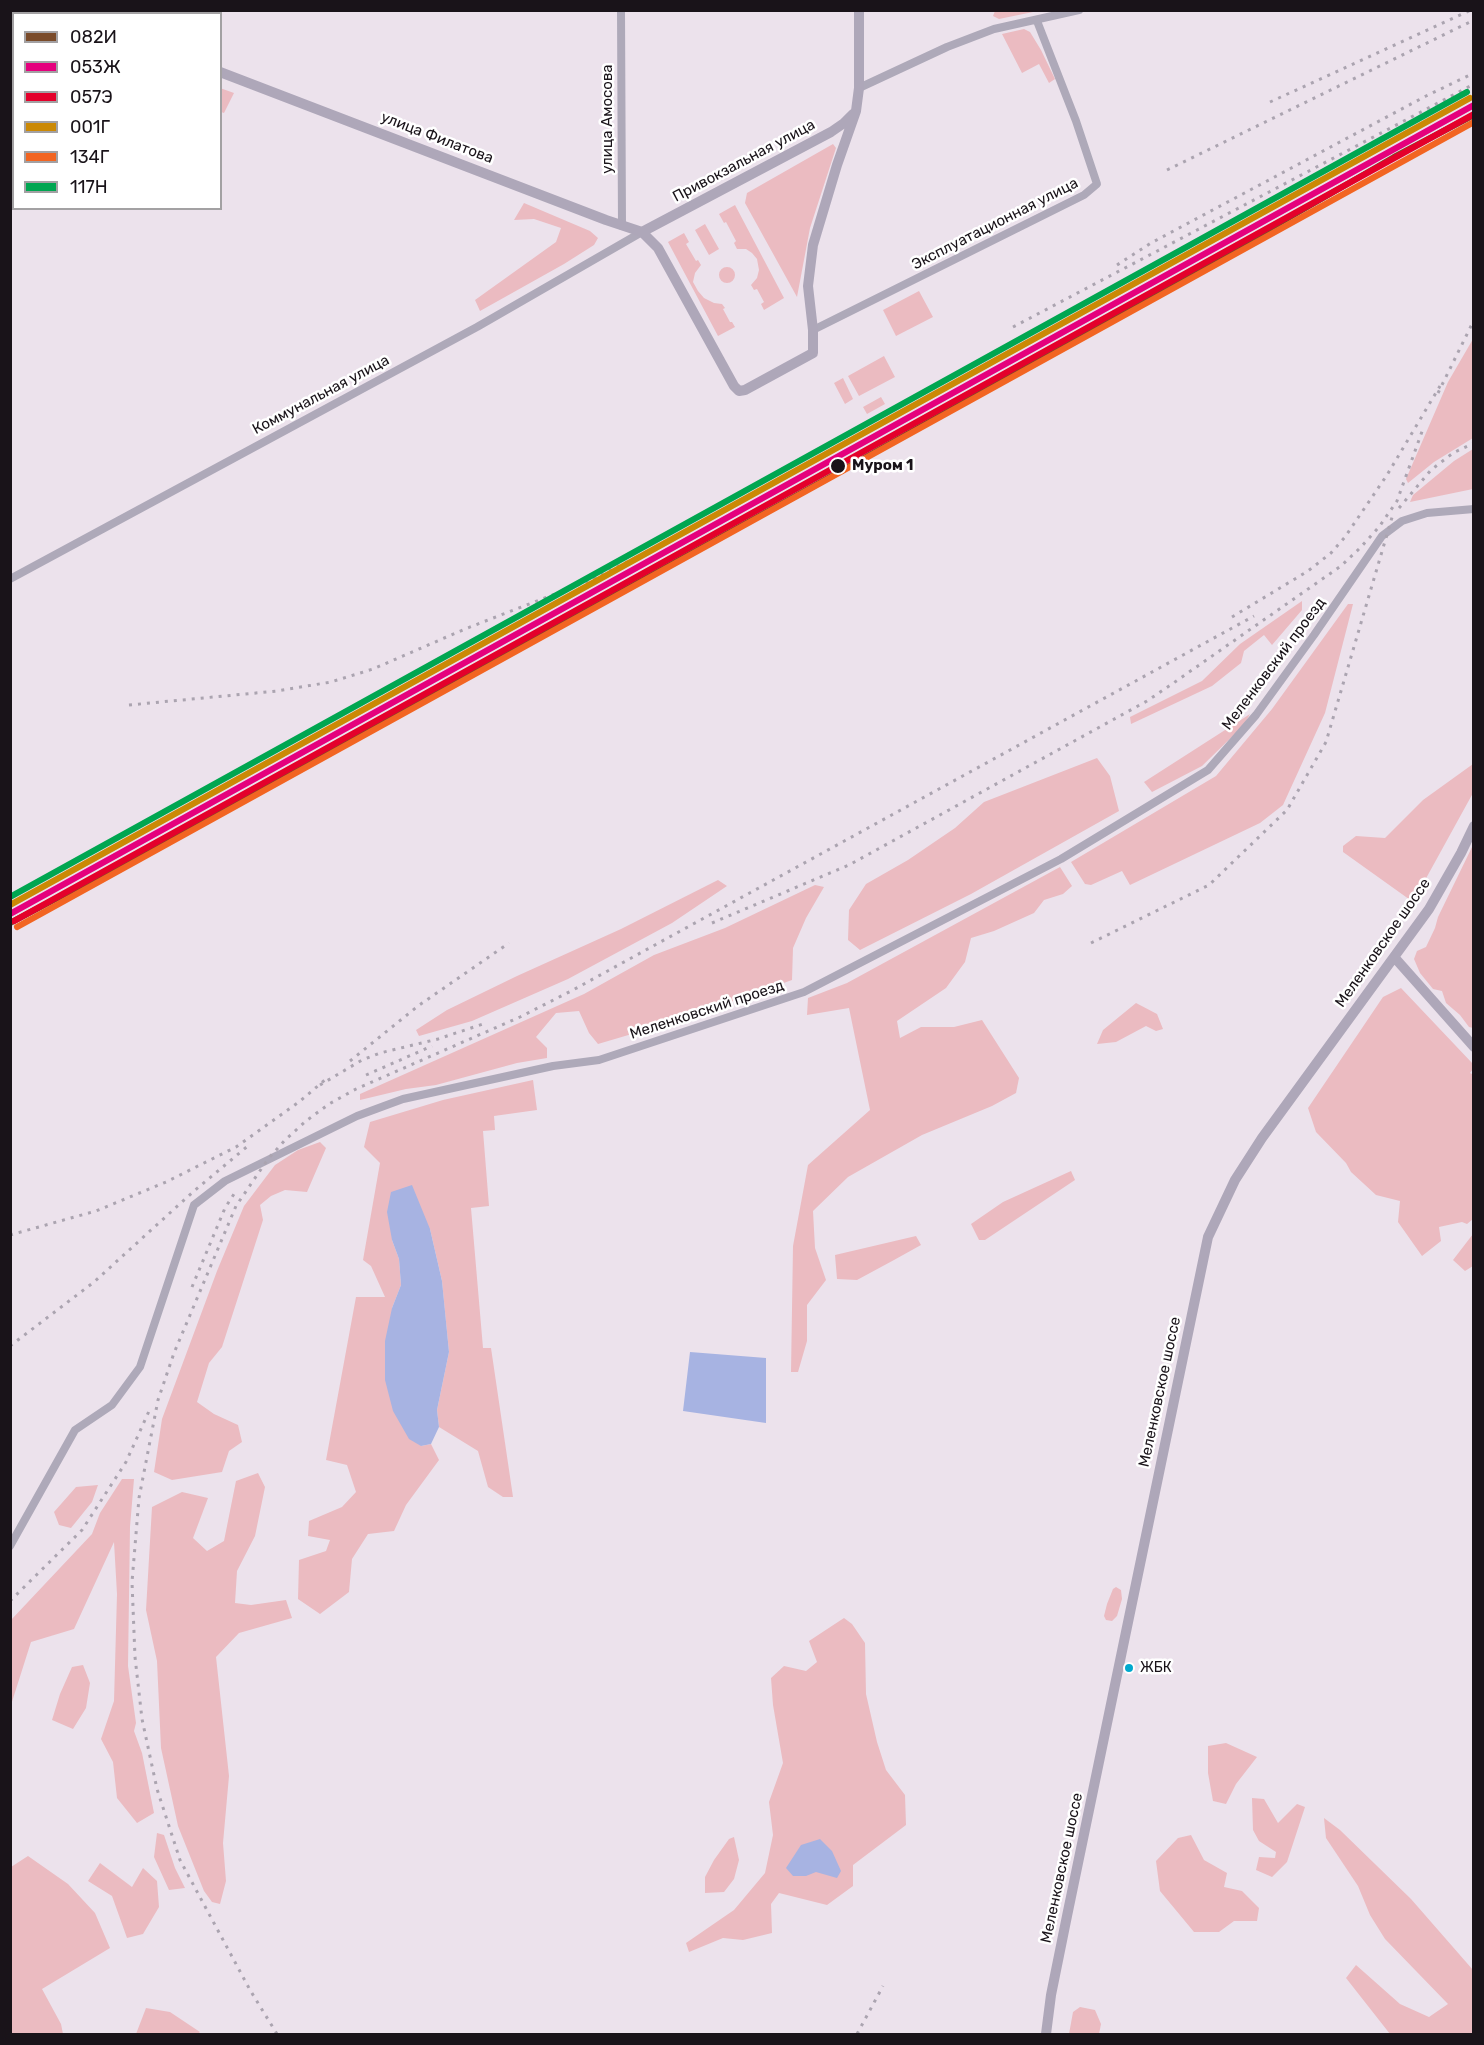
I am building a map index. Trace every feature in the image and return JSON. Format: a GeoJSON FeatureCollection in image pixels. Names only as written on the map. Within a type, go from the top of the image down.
{"type":"FeatureCollection","features":[{"type":"Feature","properties":{"kind":"street","name":"улица Амосова"},"geometry":{"type":"LineString","coordinates":[[621,10],[622,226]]}},
{"type":"Feature","properties":{"kind":"street"},"geometry":{"type":"LineString","coordinates":[[642,232],[658,248],[739,391],[746,390],[813,353],[808,286],[813,245],[856,111],[859,88],[859,10]]}},
{"type":"Feature","properties":{"kind":"street"},"geometry":{"type":"LineString","coordinates":[[859,88],[947,47],[994,29],[1079,10]]}},
{"type":"Feature","properties":{"kind":"street","name":"Эксплуатационная улица"},"geometry":{"type":"LineString","coordinates":[[813,330],[1075,200],[1097,184],[1076,121],[1037,21]]}},
{"type":"Feature","properties":{"kind":"street","name":"улица Филатова"},"geometry":{"type":"LineString","coordinates":[[222,73],[642,232]]}},
{"type":"Feature","properties":{"kind":"street","name":"Привокзальная улица"},"geometry":{"type":"LineString","coordinates":[[642,232],[831,132],[856,111]]}},
{"type":"Feature","properties":{"kind":"street"},"geometry":{"type":"LineString","coordinates":[[831,132],[838,141],[841,154]]}},
{"type":"Feature","properties":{"kind":"street","name":"Коммунальная улица"},"geometry":{"type":"LineString","coordinates":[[10,579],[477,327],[642,232]]}},
{"type":"Feature","properties":{"kind":"street","name":"Меленковский проезд"},"geometry":{"type":"LineString","coordinates":[[10,1546],[75,1430],[112,1405],[140,1367],[194,1205],[225,1181],[357,1116],[403,1099],[553,1066],[599,1060],[804,992],[1061,859],[1208,770],[1256,715],[1382,536],[1402,521],[1427,513],[1473,509]]}},
{"type":"Feature","properties":{"kind":"street","name":"Меленковское шоссе"},"geometry":{"type":"LineString","coordinates":[[1046,2034],[1051,1995],[1067,1916],[1208,1237],[1235,1180],[1274,1120],[1429,909],[1461,853],[1473,826]]}},
{"type":"Feature","properties":{"kind":"street"},"geometry":{"type":"LineString","coordinates":[[1395,958],[1473,1047]]}},
{"type":"Feature","properties":{"kind":"shaded area"},"geometry":{"type":"Polygon","coordinates":[[[995,11],[1033,11],[999,19],[993,16],[995,11]]]}},
{"type":"Feature","properties":{"kind":"shaded area"},"geometry":{"type":"Polygon","coordinates":[[[1024,29],[1030,32],[1055,79],[1049,83],[1039,64],[1022,73],[1002,34],[1024,29]]]}},
{"type":"Feature","properties":{"kind":"shaded area"},"geometry":{"type":"Polygon","coordinates":[[[222,89],[234,93],[224,113],[222,112],[222,89]]]}},
{"type":"Feature","properties":{"kind":"shaded area"},"geometry":{"type":"Polygon","coordinates":[[[833,144],[836,148],[810,228],[797,297],[745,203],[747,193],[833,144]]]}},
{"type":"Feature","properties":{"kind":"shaded area"},"geometry":{"type":"Polygon","coordinates":[[[524,203],[590,231],[598,238],[594,245],[564,264],[480,311],[475,300],[556,242],[561,228],[534,219],[514,220],[524,203]]]}},
{"type":"Feature","properties":{"kind":"shaded area"},"geometry":{"type":"Polygon","coordinates":[[[735,205],[784,298],[764,310],[761,304],[764,302],[757,289],[754,290],[751,285],[757,278],[759,270],[757,259],[746,249],[737,249],[734,243],[736,241],[719,214],[735,205]]]}},
{"type":"Feature","properties":{"kind":"shaded area"},"geometry":{"type":"Polygon","coordinates":[[[705,224],[719,249],[709,255],[695,230],[705,224]]]}},
{"type":"Feature","properties":{"kind":"shaded area"},"geometry":{"type":"Polygon","coordinates":[[[684,233],[689,242],[686,244],[701,265],[695,273],[693,282],[704,298],[722,304],[730,322],[735,327],[718,336],[668,242],[684,233]]]}},
{"type":"Feature","properties":{"kind":"shaded area"},"geometry":{"type":"Polygon","coordinates":[[[724,267],[730,267],[735,275],[733,281],[724,283],[719,278],[719,272],[724,267]]]}},
{"type":"Feature","properties":{"kind":"shaded area"},"geometry":{"type":"Polygon","coordinates":[[[919,291],[933,317],[896,336],[883,310],[919,291]]]}},
{"type":"Feature","properties":{"kind":"shaded area"},"geometry":{"type":"Polygon","coordinates":[[[1473,339],[1473,438],[1434,462],[1408,483],[1406,479],[1448,382],[1473,339]]]}},
{"type":"Feature","properties":{"kind":"shaded area"},"geometry":{"type":"Polygon","coordinates":[[[884,356],[895,377],[859,396],[848,376],[884,356]]]}},
{"type":"Feature","properties":{"kind":"shaded area"},"geometry":{"type":"Polygon","coordinates":[[[843,378],[853,399],[845,404],[834,383],[843,378]]]}},
{"type":"Feature","properties":{"kind":"shaded area"},"geometry":{"type":"Polygon","coordinates":[[[881,397],[885,404],[867,414],[863,407],[881,397]]]}},
{"type":"Feature","properties":{"kind":"shaded area"},"geometry":{"type":"Polygon","coordinates":[[[1473,449],[1473,489],[1410,502],[1413,495],[1454,461],[1473,449]]]}},
{"type":"Feature","properties":{"kind":"shaded area"},"geometry":{"type":"Polygon","coordinates":[[[1302,601],[1302,610],[1272,645],[1264,635],[1244,651],[1241,663],[1212,686],[1131,724],[1130,717],[1202,681],[1240,644],[1302,601]]]}},
{"type":"Feature","properties":{"kind":"shaded area"},"geometry":{"type":"Polygon","coordinates":[[[1348,604],[1353,604],[1325,713],[1283,805],[1260,823],[1130,885],[1122,871],[1091,885],[1085,884],[1071,862],[1216,776],[1272,709],[1348,604]]]}},
{"type":"Feature","properties":{"kind":"shaded area"},"geometry":{"type":"Polygon","coordinates":[[[1250,714],[1244,725],[1202,766],[1152,792],[1144,782],[1250,714]]]}},
{"type":"Feature","properties":{"kind":"shaded area"},"geometry":{"type":"Polygon","coordinates":[[[1097,758],[1110,776],[1119,811],[971,894],[860,950],[848,940],[849,910],[866,884],[908,860],[955,828],[984,802],[1097,758]]]}},
{"type":"Feature","properties":{"kind":"shaded area"},"geometry":{"type":"Polygon","coordinates":[[[1473,764],[1473,793],[1413,902],[1343,852],[1343,846],[1356,836],[1385,838],[1423,800],[1473,764]]]}},
{"type":"Feature","properties":{"kind":"shaded area"},"geometry":{"type":"Polygon","coordinates":[[[1473,845],[1474,1028],[1469,1027],[1460,1015],[1446,1003],[1442,991],[1433,989],[1420,973],[1414,959],[1417,951],[1426,947],[1473,845]]]}},
{"type":"Feature","properties":{"kind":"shaded area"},"geometry":{"type":"Polygon","coordinates":[[[1060,867],[1072,886],[1063,894],[1044,900],[1034,913],[994,931],[971,938],[965,962],[946,988],[897,1021],[900,1038],[921,1027],[954,1027],[982,1020],[1019,1078],[1016,1093],[992,1106],[922,1135],[848,1177],[813,1211],[815,1248],[826,1280],[807,1305],[807,1341],[798,1372],[791,1372],[793,1246],[808,1165],[870,1110],[849,1008],[807,1015],[808,998],[847,983],[1060,867]]]}},
{"type":"Feature","properties":{"kind":"shaded area"},"geometry":{"type":"Polygon","coordinates":[[[718,880],[727,886],[672,923],[568,979],[472,1021],[419,1036],[416,1030],[447,1010],[621,929],[718,880]]]}},
{"type":"Feature","properties":{"kind":"shaded area"},"geometry":{"type":"Polygon","coordinates":[[[815,885],[824,887],[806,918],[793,948],[792,980],[686,1018],[598,1044],[589,1033],[579,1011],[556,1013],[536,1037],[547,1048],[547,1058],[517,1063],[436,1085],[406,1089],[360,1100],[360,1094],[584,994],[654,955],[725,928],[815,885]]]}},
{"type":"Feature","properties":{"kind":"shaded area"},"geometry":{"type":"Polygon","coordinates":[[[1401,988],[1473,1064],[1470,1073],[1474,1075],[1473,1219],[1467,1224],[1462,1222],[1439,1227],[1441,1241],[1422,1256],[1398,1222],[1400,1201],[1376,1195],[1351,1172],[1346,1163],[1316,1132],[1308,1108],[1383,997],[1401,988]]]}},
{"type":"Feature","properties":{"kind":"shaded area"},"geometry":{"type":"Polygon","coordinates":[[[1136,1003],[1157,1014],[1163,1029],[1156,1031],[1146,1026],[1116,1042],[1097,1044],[1103,1030],[1136,1003]]]}},
{"type":"Feature","properties":{"kind":"shaded area"},"geometry":{"type":"Polygon","coordinates":[[[533,1080],[537,1110],[494,1116],[495,1130],[483,1131],[489,1206],[471,1208],[483,1348],[491,1348],[513,1497],[503,1497],[488,1487],[478,1451],[439,1427],[437,1410],[449,1352],[442,1281],[430,1229],[392,1240],[399,1259],[401,1285],[392,1308],[421,1446],[431,1444],[439,1460],[406,1505],[394,1531],[368,1534],[352,1559],[349,1592],[320,1614],[298,1599],[299,1560],[326,1551],[330,1540],[308,1536],[309,1521],[342,1507],[356,1492],[347,1465],[326,1460],[356,1297],[385,1297],[371,1266],[363,1260],[380,1163],[364,1147],[370,1122],[443,1100],[533,1080]]]}},
{"type":"Feature","properties":{"kind":"shaded area"},"geometry":{"type":"Polygon","coordinates":[[[320,1142],[326,1148],[307,1192],[285,1190],[271,1196],[260,1205],[263,1220],[222,1347],[209,1363],[197,1402],[214,1414],[238,1425],[242,1442],[229,1451],[222,1472],[172,1480],[154,1472],[162,1419],[217,1271],[244,1206],[275,1165],[298,1150],[320,1142]]]}},
{"type":"Feature","properties":{"kind":"shaded area"},"geometry":{"type":"Polygon","coordinates":[[[1071,1171],[1075,1180],[985,1240],[979,1240],[971,1224],[1003,1202],[1071,1171]]]}},
{"type":"Feature","properties":{"kind":"shaded area"},"geometry":{"type":"Polygon","coordinates":[[[1473,1234],[1473,1266],[1465,1271],[1453,1260],[1473,1234]]]}},
{"type":"Feature","properties":{"kind":"shaded area"},"geometry":{"type":"Polygon","coordinates":[[[916,1236],[921,1245],[894,1260],[857,1280],[837,1279],[835,1255],[916,1236]]]}},
{"type":"Feature","properties":{"kind":"shaded area"},"geometry":{"type":"Polygon","coordinates":[[[258,1473],[265,1487],[255,1536],[237,1571],[235,1603],[251,1605],[286,1600],[292,1618],[239,1633],[216,1657],[229,1776],[223,1843],[226,1881],[220,1904],[212,1902],[204,1891],[178,1826],[161,1748],[157,1661],[146,1610],[152,1507],[182,1492],[208,1498],[193,1538],[207,1551],[224,1541],[236,1481],[258,1473]]]}},
{"type":"Feature","properties":{"kind":"shaded area"},"geometry":{"type":"Polygon","coordinates":[[[122,1479],[134,1479],[130,1527],[128,1666],[136,1723],[134,1731],[142,1753],[154,1813],[137,1823],[117,1798],[113,1762],[101,1739],[114,1701],[117,1594],[114,1542],[74,1629],[31,1642],[10,1708],[11,1620],[92,1534],[100,1513],[122,1479]]]}},
{"type":"Feature","properties":{"kind":"shaded area"},"geometry":{"type":"Polygon","coordinates":[[[98,1485],[92,1502],[71,1528],[59,1525],[54,1512],[76,1487],[98,1485]]]}},
{"type":"Feature","properties":{"kind":"shaded area"},"geometry":{"type":"Polygon","coordinates":[[[1116,1587],[1121,1590],[1122,1599],[1117,1616],[1112,1621],[1106,1620],[1104,1616],[1107,1604],[1116,1587]]]}},
{"type":"Feature","properties":{"kind":"shaded area"},"geometry":{"type":"Polygon","coordinates":[[[844,1618],[852,1624],[865,1643],[866,1694],[886,1770],[905,1795],[906,1825],[853,1865],[853,1886],[827,1905],[779,1893],[771,1904],[772,1933],[743,1940],[723,1938],[689,1952],[686,1943],[734,1910],[765,1873],[773,1835],[769,1802],[783,1763],[771,1678],[784,1666],[806,1671],[817,1662],[809,1641],[844,1618]]]}},
{"type":"Feature","properties":{"kind":"shaded area"},"geometry":{"type":"Polygon","coordinates":[[[83,1665],[90,1683],[86,1708],[73,1729],[52,1720],[72,1667],[83,1665]]]}},
{"type":"Feature","properties":{"kind":"shaded area"},"geometry":{"type":"Polygon","coordinates":[[[1226,1743],[1257,1757],[1236,1784],[1226,1804],[1213,1801],[1208,1773],[1208,1746],[1226,1743]]]}},
{"type":"Feature","properties":{"kind":"shaded area"},"geometry":{"type":"Polygon","coordinates":[[[1252,1798],[1264,1799],[1278,1823],[1297,1804],[1305,1807],[1287,1862],[1272,1877],[1256,1870],[1259,1857],[1275,1858],[1276,1852],[1259,1841],[1253,1830],[1252,1798]]]}},
{"type":"Feature","properties":{"kind":"shaded area"},"geometry":{"type":"Polygon","coordinates":[[[1324,1818],[1340,1830],[1411,1899],[1473,1970],[1473,2034],[1390,2034],[1346,1978],[1356,1965],[1400,2004],[1429,2017],[1448,2004],[1385,1939],[1370,1915],[1358,1886],[1326,1838],[1324,1818]]]}},
{"type":"Feature","properties":{"kind":"shaded area"},"geometry":{"type":"Polygon","coordinates":[[[157,1833],[164,1835],[175,1868],[185,1888],[169,1890],[154,1857],[157,1833]]]}},
{"type":"Feature","properties":{"kind":"shaded area"},"geometry":{"type":"Polygon","coordinates":[[[1191,1835],[1204,1860],[1227,1873],[1224,1887],[1242,1891],[1259,1908],[1257,1921],[1234,1921],[1219,1932],[1194,1932],[1160,1891],[1156,1861],[1178,1838],[1191,1835]]]}},
{"type":"Feature","properties":{"kind":"shaded area"},"geometry":{"type":"Polygon","coordinates":[[[734,1837],[739,1860],[734,1879],[724,1892],[705,1893],[705,1877],[729,1839],[734,1837]]]}},
{"type":"Feature","properties":{"kind":"shaded area"},"geometry":{"type":"Polygon","coordinates":[[[28,1856],[68,1884],[95,1913],[110,1948],[42,1989],[61,2024],[63,2034],[11,2034],[11,1867],[28,1856]]]}},
{"type":"Feature","properties":{"kind":"shaded area"},"geometry":{"type":"Polygon","coordinates":[[[100,1863],[132,1887],[143,1868],[157,1881],[159,1907],[143,1934],[127,1938],[112,1896],[88,1881],[100,1863]]]}},
{"type":"Feature","properties":{"kind":"shaded area"},"geometry":{"type":"Polygon","coordinates":[[[1080,2007],[1095,2010],[1101,2024],[1099,2034],[1069,2034],[1073,2012],[1080,2007]]]}},
{"type":"Feature","properties":{"kind":"shaded area"},"geometry":{"type":"Polygon","coordinates":[[[146,2008],[170,2012],[200,2032],[198,2034],[136,2034],[146,2008]]]}},
{"type":"Feature","properties":{"kind":"water"},"geometry":{"type":"Polygon","coordinates":[[[412,1185],[430,1229],[442,1281],[449,1352],[437,1410],[439,1427],[431,1444],[421,1446],[409,1439],[393,1411],[385,1380],[385,1341],[392,1308],[401,1285],[399,1259],[392,1240],[387,1212],[391,1192],[412,1185]]]}},
{"type":"Feature","properties":{"kind":"water"},"geometry":{"type":"Polygon","coordinates":[[[690,1352],[766,1358],[766,1423],[683,1411],[690,1352]]]}},
{"type":"Feature","properties":{"kind":"water"},"geometry":{"type":"Polygon","coordinates":[[[820,1839],[832,1851],[841,1871],[837,1878],[816,1872],[806,1876],[793,1876],[786,1868],[801,1845],[820,1839]]]}},
{"type":"Feature","properties":{"kind":"railway"},"geometry":{"type":"LineString","coordinates":[[1270,102],[1471,10]]}},
{"type":"Feature","properties":{"kind":"railway"},"geometry":{"type":"LineString","coordinates":[[1167,170],[1474,20]]}},
{"type":"Feature","properties":{"kind":"railway"},"geometry":{"type":"LineString","coordinates":[[1117,265],[1151,243],[1426,96],[1474,73]]}},
{"type":"Feature","properties":{"kind":"railway"},"geometry":{"type":"LineString","coordinates":[[1013,327],[1474,84]]}},
{"type":"Feature","properties":{"kind":"railway"},"geometry":{"type":"LineString","coordinates":[[1438,393],[1474,320]]}},
{"type":"Feature","properties":{"kind":"railway"},"geometry":{"type":"LineString","coordinates":[[1232,617],[1308,571],[1331,553],[1345,537],[1387,475],[1440,386]]}},
{"type":"Feature","properties":{"kind":"railway"},"geometry":{"type":"LineString","coordinates":[[712,923],[849,865],[1147,701],[1172,684],[1341,566],[1360,548],[1379,527],[1397,501],[1424,426]]}},
{"type":"Feature","properties":{"kind":"railway"},"geometry":{"type":"LineString","coordinates":[[1399,508],[1431,470],[1453,453],[1474,443]]}},
{"type":"Feature","properties":{"kind":"railway"},"geometry":{"type":"LineString","coordinates":[[1091,943],[1209,885],[1287,810],[1326,742],[1393,514]]}},
{"type":"Feature","properties":{"kind":"railway"},"geometry":{"type":"LineString","coordinates":[[593,579],[655,548]]}},
{"type":"Feature","properties":{"kind":"railway"},"geometry":{"type":"LineString","coordinates":[[129,705],[277,691],[331,682],[373,669],[465,629],[601,576]]}},
{"type":"Feature","properties":{"kind":"railway"},"geometry":{"type":"LineString","coordinates":[[277,2034],[250,1990],[180,1860],[157,1789],[142,1719],[135,1657],[132,1582],[139,1498],[158,1400],[174,1353],[236,1206],[268,1159],[306,1121],[329,1104],[356,1089],[520,1017],[573,990],[1254,616]]}},
{"type":"Feature","properties":{"kind":"railway"},"geometry":{"type":"LineString","coordinates":[[350,1061],[418,1006],[509,943]]}},
{"type":"Feature","properties":{"kind":"railway"},"geometry":{"type":"LineString","coordinates":[[320,1085],[362,1060],[380,1053],[438,1039],[483,1024]]}},
{"type":"Feature","properties":{"kind":"railway"},"geometry":{"type":"LineString","coordinates":[[366,1075],[432,1046]]}},
{"type":"Feature","properties":{"kind":"railway"},"geometry":{"type":"LineString","coordinates":[[10,1235],[96,1211],[166,1182],[236,1147],[299,1102],[326,1079]]}},
{"type":"Feature","properties":{"kind":"railway"},"geometry":{"type":"LineString","coordinates":[[10,1346],[94,1282],[194,1191],[249,1145]]}},
{"type":"Feature","properties":{"kind":"railway"},"geometry":{"type":"LineString","coordinates":[[192,1287],[225,1208],[234,1194]]}},
{"type":"Feature","properties":{"kind":"railway"},"geometry":{"type":"LineString","coordinates":[[10,1601],[82,1530],[126,1462],[150,1409]]}},
{"type":"Feature","properties":{"kind":"railway"},"geometry":{"type":"LineString","coordinates":[[857,2034],[883,1986]]}},
{"type":"Feature","properties":{"kind":"transit line","name":"117Н"},"geometry":{"type":"LineString","coordinates":[[10,897],[1467,92]]}},
{"type":"Feature","properties":{"kind":"transit line","name":"001Г"},"geometry":{"type":"LineString","coordinates":[[10,905],[1470,98]]}},
{"type":"Feature","properties":{"kind":"transit line","name":"053Ж"},"geometry":{"type":"LineString","coordinates":[[10,914],[1474,105]]}},
{"type":"Feature","properties":{"kind":"transit line","name":"057Э"},"geometry":{"type":"LineString","coordinates":[[14,921],[1474,114]]}},
{"type":"Feature","properties":{"kind":"transit line","name":"082И"},"geometry":{"type":"LineString","coordinates":[[10,923],[202,822],[841,471],[1157,294],[1394,157],[1474,115]]}},
{"type":"Feature","properties":{"kind":"transit line","name":"134Г"},"geometry":{"type":"LineString","coordinates":[[17,927],[1474,122]]}},
{"type":"Feature","properties":{"kind":"place","name":"Муром 1"},"geometry":{"type":"Point","coordinates":[838,466]}},
{"type":"Feature","properties":{"kind":"place","name":"ЖБК"},"geometry":{"type":"Point","coordinates":[1129,1668]}}]}
